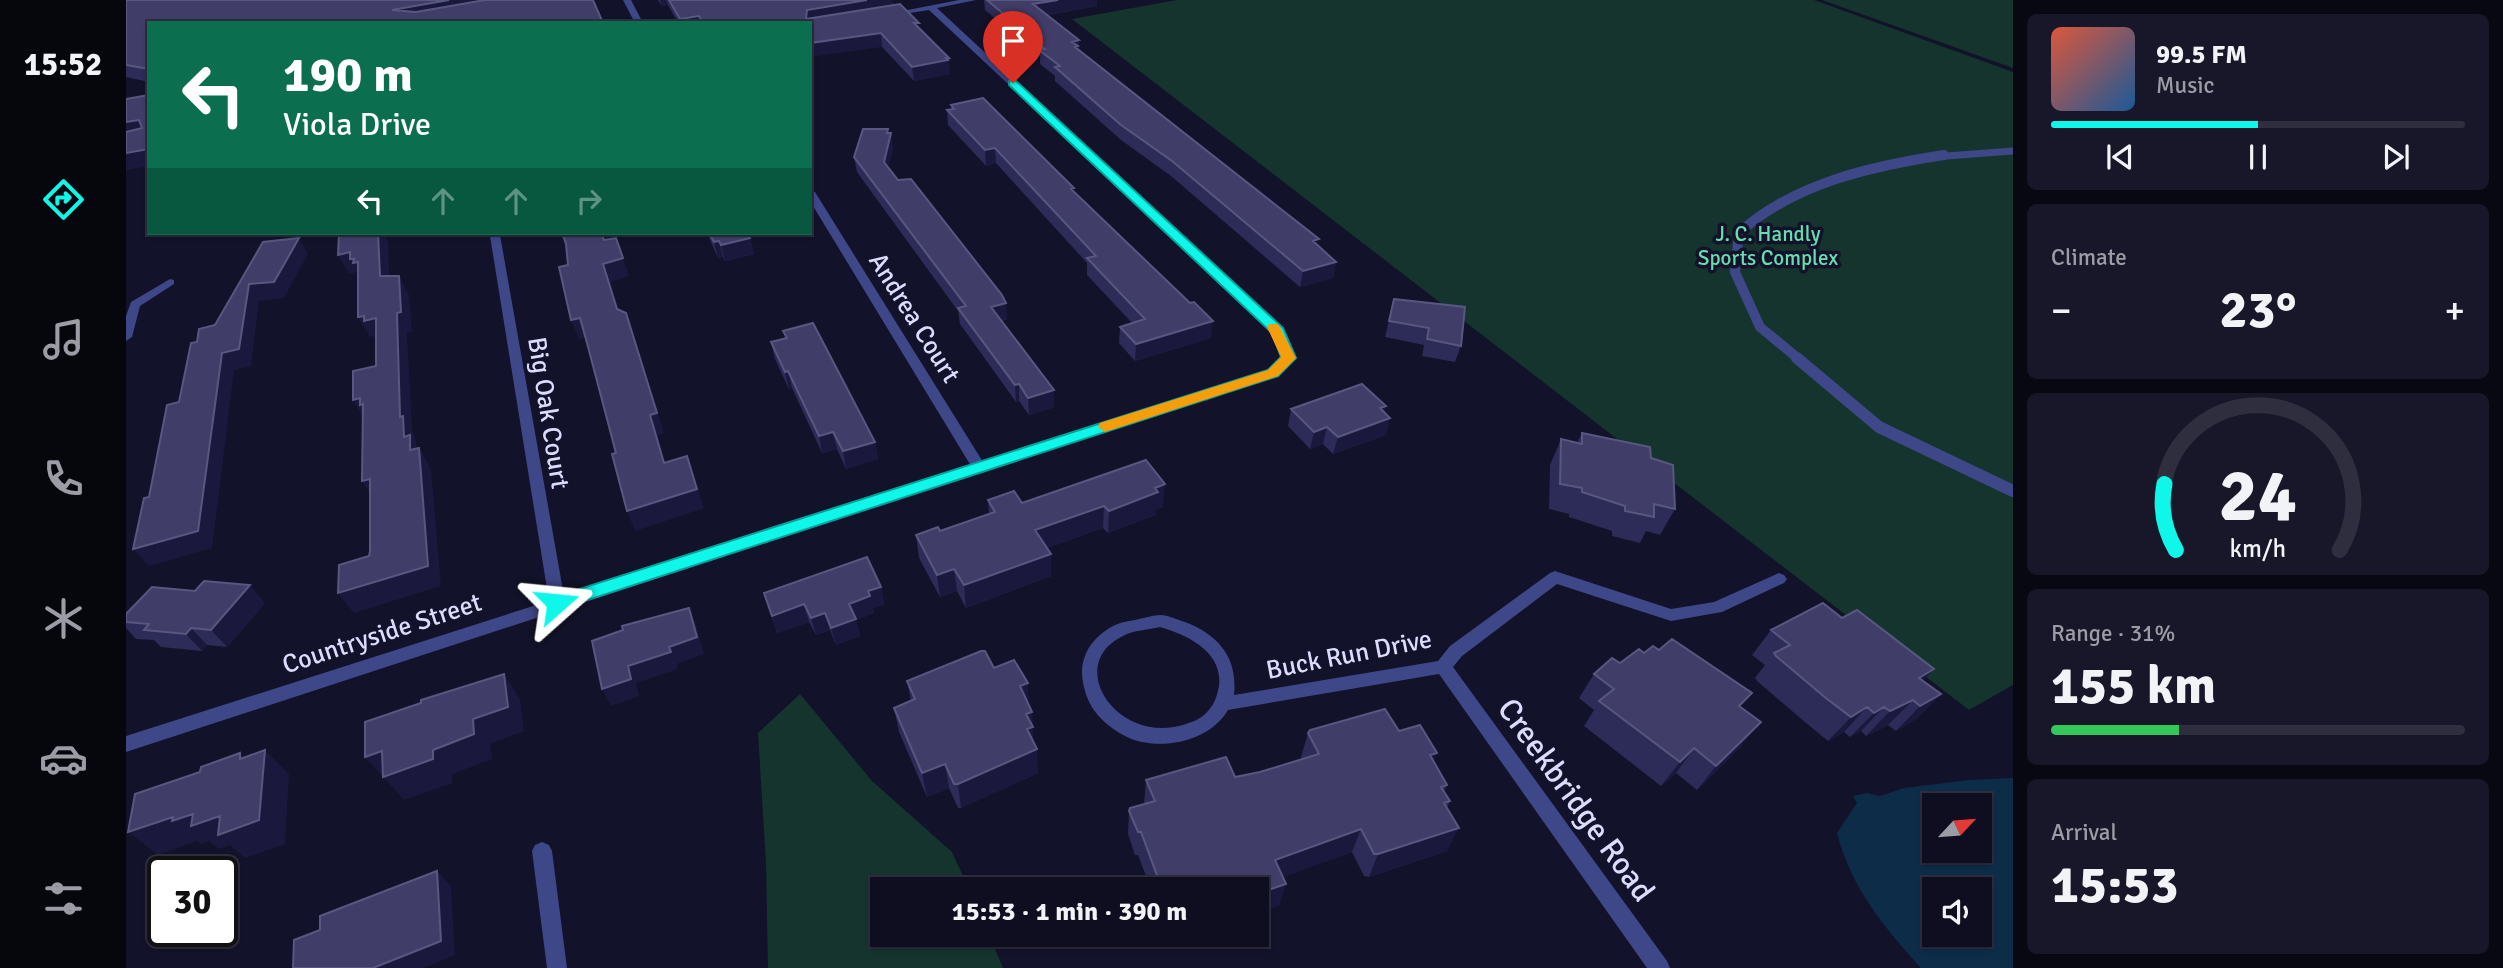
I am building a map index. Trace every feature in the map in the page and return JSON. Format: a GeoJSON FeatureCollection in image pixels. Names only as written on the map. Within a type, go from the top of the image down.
{"type":"FeatureCollection","features":[{"type":"Feature","properties":{"kind":"street"},"geometry":{"type":"LineString","coordinates":[[627,0],[638,21]]}},
{"type":"Feature","properties":{"kind":"street"},"geometry":{"type":"LineString","coordinates":[[877,16],[972,0]]}},
{"type":"Feature","properties":{"kind":"street","name":"Countryside Street"},"geometry":{"type":"LineString","coordinates":[[126,744],[1273,373],[1289,358],[1278,331],[931,7]]}},
{"type":"Feature","properties":{"kind":"street","name":"Andrea Court"},"geometry":{"type":"LineString","coordinates":[[812,195],[979,467]]}},
{"type":"Feature","properties":{"kind":"street","name":"Big Oak Court"},"geometry":{"type":"LineString","coordinates":[[495,235],[557,603]]}},
{"type":"Feature","properties":{"kind":"street"},"geometry":{"type":"LineString","coordinates":[[126,337],[135,304],[170,282]]}},
{"type":"Feature","properties":{"kind":"street","name":"Buck Run Drive"},"geometry":{"type":"LineString","coordinates":[[1223,704],[1228,686],[1226,667],[1216,649],[1201,635],[1182,625],[1160,621],[1119,628],[1103,640],[1092,656],[1088,674],[1091,694],[1102,712],[1121,726],[1144,735],[1168,737],[1192,732],[1211,721],[1223,704],[1443,667],[1456,651],[1555,577],[1671,615],[1716,608],[1779,579]]}},
{"type":"Feature","properties":{"kind":"street","name":"Creekbridge Road"},"geometry":{"type":"LineString","coordinates":[[1443,667],[1660,968]]}},
{"type":"Feature","properties":{"kind":"street"},"geometry":{"type":"LineString","coordinates":[[542,851],[557,968]]}},
{"type":"Feature","properties":{"kind":"lane"},"geometry":{"type":"LineString","coordinates":[[2013,151],[1923,157],[1848,176],[1764,211],[1739,233],[1735,272],[1760,327],[1879,427],[2013,491]]}},
{"type":"Feature","properties":{"kind":"green space","name":"J. C. Handly Sports Complex"},"geometry":{"type":"Polygon","coordinates":[[[1177,0],[1814,0],[2013,72],[2013,685],[1969,710],[1072,19],[1177,0]]]}},
{"type":"Feature","properties":{"kind":"green space"},"geometry":{"type":"Polygon","coordinates":[[[1822,0],[2013,0],[2013,68],[1822,0]]]}},
{"type":"Feature","properties":{"kind":"green space"},"geometry":{"type":"Polygon","coordinates":[[[800,694],[872,781],[952,852],[963,877],[870,877],[870,947],[994,947],[1003,968],[768,968],[766,863],[758,733],[800,694]]]}},
{"type":"Feature","properties":{"kind":"water"},"geometry":{"type":"Polygon","coordinates":[[[2013,778],[2013,968],[1921,968],[1870,906],[1851,872],[1837,833],[1857,803],[1853,796],[1867,793],[1880,796],[1904,788],[2013,778]]]}},
{"type":"Feature","properties":{"kind":"building"},"geometry":{"type":"Polygon","coordinates":[[[126,0],[449,0],[392,10],[416,12],[485,0],[593,0],[602,21],[147,21],[147,69],[126,65],[126,0]]]}},
{"type":"Feature","properties":{"kind":"building"},"geometry":{"type":"Polygon","coordinates":[[[669,0],[867,0],[807,10],[806,19],[900,4],[919,23],[914,23],[949,58],[912,67],[881,33],[812,43],[812,21],[702,21],[699,16],[680,19],[669,0]]]}},
{"type":"Feature","properties":{"kind":"building"},"geometry":{"type":"Polygon","coordinates":[[[987,0],[1058,0],[1033,4],[1079,40],[1072,42],[1078,46],[1075,47],[1319,239],[1313,241],[1336,262],[1303,271],[1172,161],[1121,125],[1055,67],[1060,66],[1039,50],[1045,49],[987,0]]]}},
{"type":"Feature","properties":{"kind":"building"},"geometry":{"type":"Polygon","coordinates":[[[147,95],[147,149],[126,153],[126,132],[142,128],[139,120],[126,122],[126,99],[147,95]]]}},
{"type":"Feature","properties":{"kind":"building"},"geometry":{"type":"Polygon","coordinates":[[[983,98],[1074,188],[1071,189],[1190,303],[1194,302],[1213,321],[1136,344],[1120,327],[1145,319],[1087,258],[1096,256],[995,148],[985,150],[947,110],[954,109],[951,105],[983,98]]]}},
{"type":"Feature","properties":{"kind":"building"},"geometry":{"type":"Polygon","coordinates":[[[863,129],[888,129],[887,133],[891,133],[884,162],[898,180],[911,179],[1002,295],[1006,303],[991,307],[1054,390],[1028,398],[1019,384],[1015,385],[958,308],[966,306],[854,157],[863,129]]]}},
{"type":"Feature","properties":{"kind":"building"},"geometry":{"type":"Polygon","coordinates":[[[339,235],[378,235],[380,276],[399,276],[401,312],[397,313],[400,417],[403,416],[404,437],[410,435],[410,450],[419,448],[428,566],[338,593],[339,565],[369,556],[370,551],[370,479],[362,481],[363,404],[360,405],[360,398],[353,400],[353,371],[376,366],[376,318],[364,321],[364,316],[358,317],[358,262],[353,263],[350,252],[338,255],[339,235]]]}},
{"type":"Feature","properties":{"kind":"building"},"geometry":{"type":"Polygon","coordinates":[[[563,235],[602,235],[604,240],[616,238],[623,258],[603,264],[617,309],[626,313],[657,413],[650,415],[664,463],[687,456],[697,489],[627,511],[612,454],[616,453],[580,318],[571,320],[559,267],[568,265],[563,235]]]}},
{"type":"Feature","properties":{"kind":"building"},"geometry":{"type":"Polygon","coordinates":[[[710,235],[749,235],[750,238],[721,245],[719,241],[714,242],[710,235]]]}},
{"type":"Feature","properties":{"kind":"building"},"geometry":{"type":"Polygon","coordinates":[[[299,238],[274,282],[249,284],[239,349],[222,353],[198,531],[133,549],[144,498],[149,497],[167,405],[179,402],[191,343],[197,342],[199,329],[215,325],[263,242],[299,238]]]}},
{"type":"Feature","properties":{"kind":"building"},"geometry":{"type":"Polygon","coordinates":[[[1394,299],[1465,307],[1461,346],[1427,339],[1429,328],[1389,321],[1394,299]]]}},
{"type":"Feature","properties":{"kind":"building"},"geometry":{"type":"Polygon","coordinates":[[[813,323],[875,442],[843,451],[833,432],[819,436],[788,371],[785,372],[771,342],[787,338],[783,331],[813,323]]]}},
{"type":"Feature","properties":{"kind":"building"},"geometry":{"type":"Polygon","coordinates":[[[1362,384],[1386,406],[1380,408],[1390,418],[1338,437],[1327,427],[1314,432],[1291,409],[1362,384]]]}},
{"type":"Feature","properties":{"kind":"building"},"geometry":{"type":"Polygon","coordinates":[[[1582,433],[1650,447],[1651,458],[1673,465],[1675,509],[1654,504],[1654,517],[1625,511],[1625,506],[1582,492],[1582,488],[1560,484],[1561,439],[1582,444],[1582,433]]]}},
{"type":"Feature","properties":{"kind":"building"},"geometry":{"type":"Polygon","coordinates":[[[1146,460],[1165,484],[1155,488],[1158,492],[1109,511],[1104,506],[1035,530],[1051,554],[964,585],[954,569],[937,575],[916,535],[938,527],[940,531],[995,512],[988,500],[1014,491],[1022,503],[1146,460]]]}},
{"type":"Feature","properties":{"kind":"building"},"geometry":{"type":"Polygon","coordinates":[[[867,557],[881,587],[868,591],[870,596],[849,604],[856,619],[831,628],[825,613],[811,618],[804,604],[772,616],[764,593],[867,557]]]}},
{"type":"Feature","properties":{"kind":"building"},"geometry":{"type":"Polygon","coordinates":[[[204,581],[250,585],[211,630],[191,628],[186,634],[144,630],[149,624],[126,622],[126,614],[152,587],[195,591],[204,581]]]}},
{"type":"Feature","properties":{"kind":"building"},"geometry":{"type":"Polygon","coordinates":[[[1823,603],[1842,618],[1857,610],[1934,669],[1919,678],[1941,694],[1920,706],[1913,700],[1890,711],[1884,707],[1874,713],[1867,707],[1851,717],[1827,699],[1776,656],[1774,653],[1790,645],[1771,630],[1823,603]]]}},
{"type":"Feature","properties":{"kind":"building"},"geometry":{"type":"Polygon","coordinates":[[[689,608],[697,637],[669,647],[671,652],[628,666],[631,679],[602,689],[592,641],[623,630],[622,626],[689,608]]]}},
{"type":"Feature","properties":{"kind":"building"},"geometry":{"type":"Polygon","coordinates":[[[1672,639],[1752,693],[1739,706],[1761,722],[1716,766],[1694,748],[1680,762],[1599,701],[1614,689],[1594,674],[1612,658],[1620,663],[1639,649],[1644,653],[1653,646],[1659,650],[1672,639]]]}},
{"type":"Feature","properties":{"kind":"building"},"geometry":{"type":"Polygon","coordinates":[[[985,651],[994,668],[1014,660],[1028,683],[1020,686],[1032,712],[1026,714],[1033,727],[1027,729],[1037,749],[954,784],[945,764],[922,773],[894,708],[915,699],[907,681],[985,651]]]}},
{"type":"Feature","properties":{"kind":"building"},"geometry":{"type":"Polygon","coordinates":[[[504,674],[508,707],[473,719],[474,734],[433,750],[433,759],[383,777],[382,751],[365,757],[365,722],[421,703],[421,700],[504,674]]]}},
{"type":"Feature","properties":{"kind":"building"},"geometry":{"type":"Polygon","coordinates":[[[1385,709],[1399,731],[1420,725],[1437,753],[1430,755],[1447,785],[1441,787],[1450,801],[1444,803],[1459,828],[1378,854],[1374,854],[1361,829],[1275,860],[1286,884],[1269,890],[1269,877],[1158,877],[1141,832],[1138,832],[1129,811],[1130,808],[1155,801],[1146,780],[1226,757],[1235,777],[1319,754],[1308,733],[1310,730],[1385,709]]]}},
{"type":"Feature","properties":{"kind":"building"},"geometry":{"type":"Polygon","coordinates":[[[265,750],[259,820],[218,835],[220,816],[191,826],[193,814],[172,821],[173,817],[128,832],[135,794],[200,772],[201,767],[240,753],[240,759],[265,750]]]}},
{"type":"Feature","properties":{"kind":"building"},"geometry":{"type":"Polygon","coordinates":[[[437,871],[441,941],[373,968],[293,968],[294,940],[320,930],[320,916],[437,871]]]}},
{"type":"Feature","properties":{"kind":"slow traffic"},"geometry":{"type":"LineString","coordinates":[[1105,427],[1273,373],[1289,358],[1278,331],[1273,327]]}},
{"type":"Feature","properties":{"kind":"route"},"geometry":{"type":"LineString","coordinates":[[557,603],[1273,373],[1289,358],[1278,331],[1013,83]]}}]}
